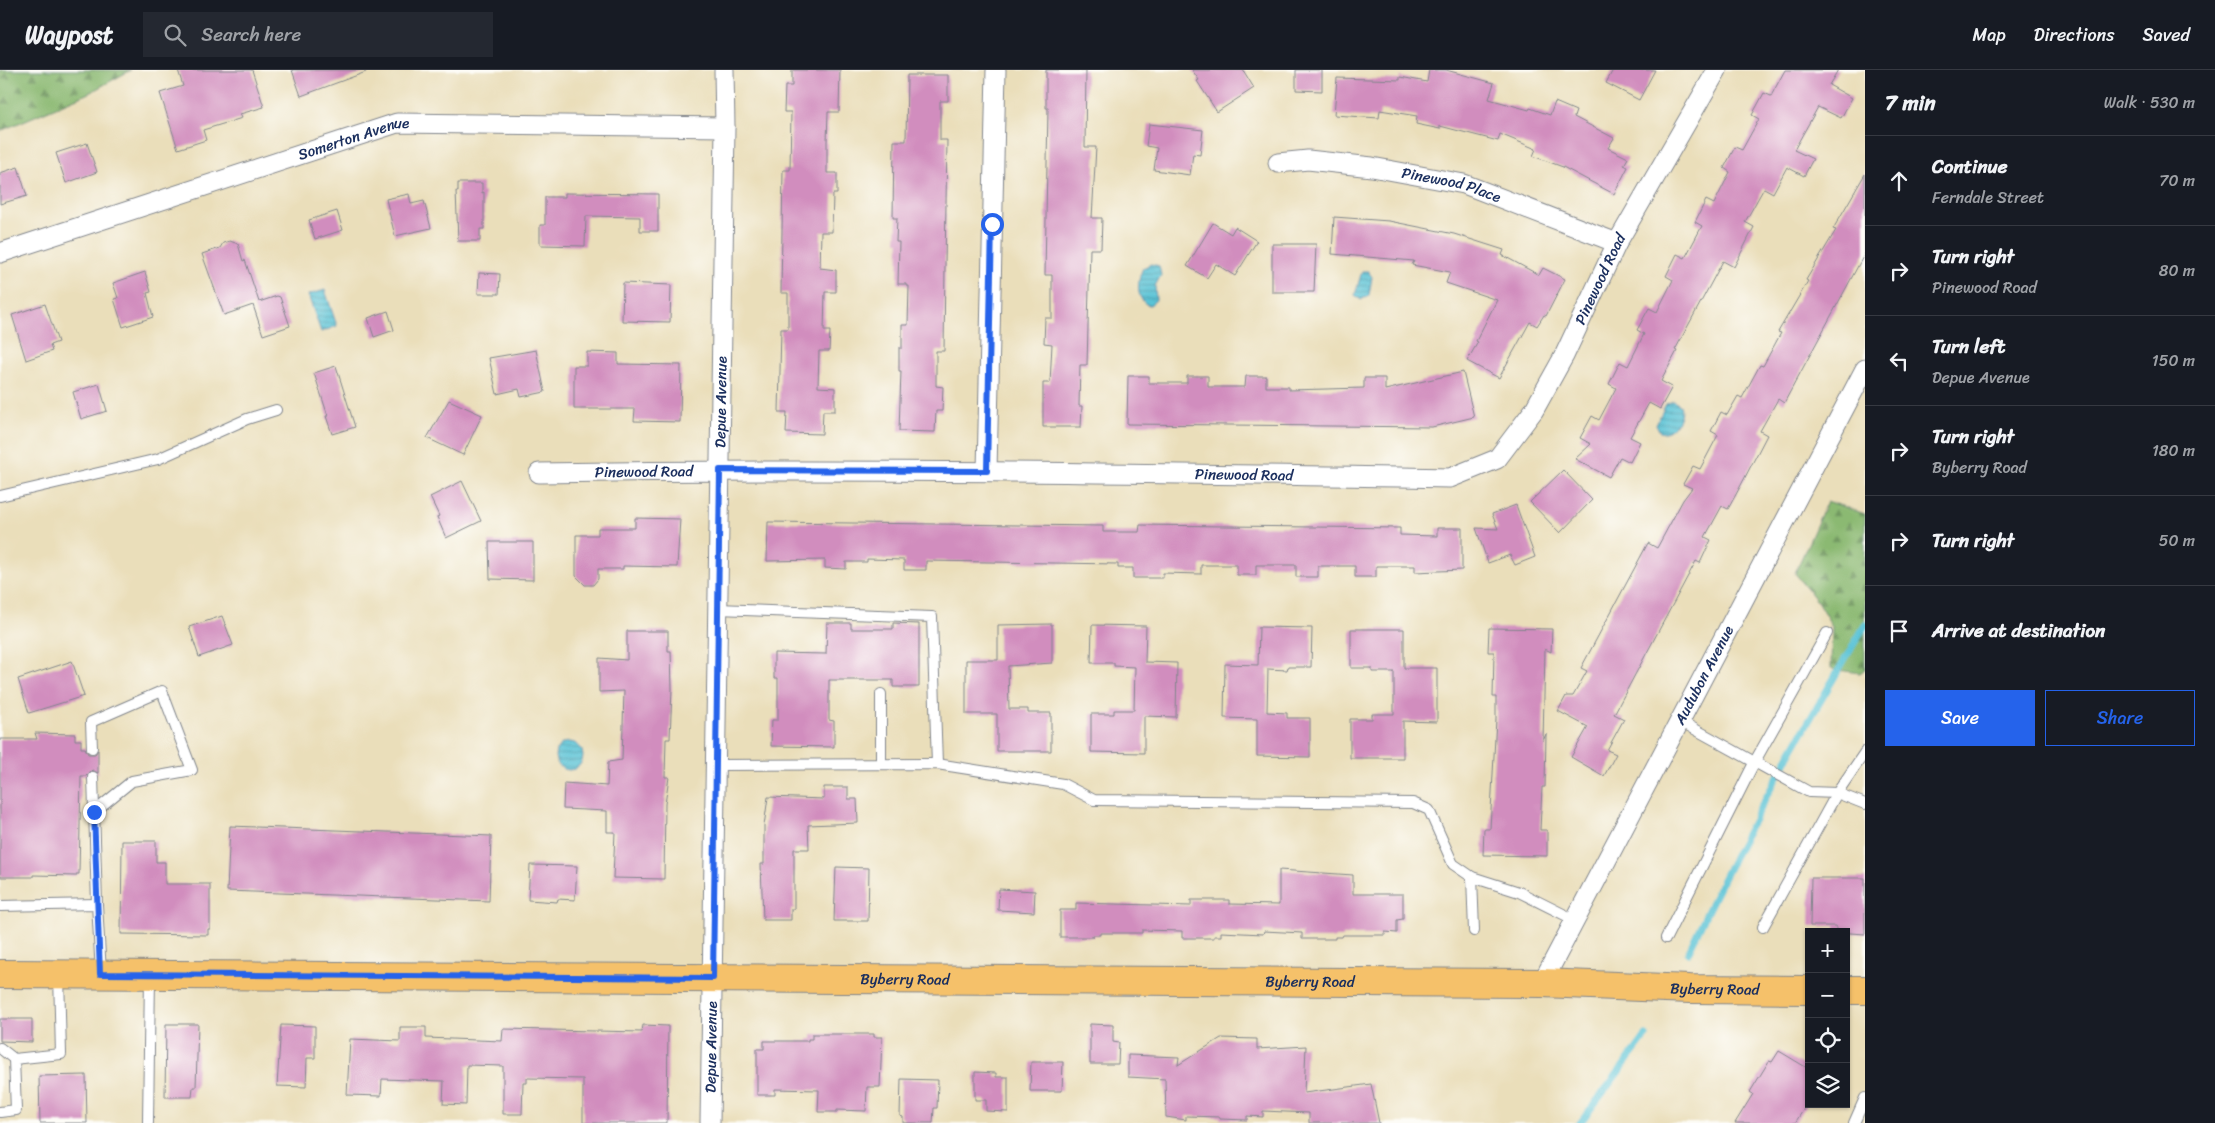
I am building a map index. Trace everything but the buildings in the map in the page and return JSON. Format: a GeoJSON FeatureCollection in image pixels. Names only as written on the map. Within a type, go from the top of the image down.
{"type":"FeatureCollection","features":[{"type":"Feature","properties":{"kind":"main road","name":"Byberry Road"},"geometry":{"type":"LineString","coordinates":[[0,974],[1542,983],[1690,989],[1805,990]]}},
{"type":"Feature","properties":{"kind":"main road"},"geometry":{"type":"LineString","coordinates":[[1850,990],[1865,990]]}},
{"type":"Feature","properties":{"kind":"street","name":"Depue Avenue"},"geometry":{"type":"LineString","coordinates":[[710,1123],[725,127],[724,70]]}},
{"type":"Feature","properties":{"kind":"street"},"geometry":{"type":"LineString","coordinates":[[987,471],[996,70]]}},
{"type":"Feature","properties":{"kind":"street","name":"Pinewood Road"},"geometry":{"type":"LineString","coordinates":[[539,473],[720,470],[987,471],[1450,478],[1497,459],[1534,410],[1564,356],[1617,243],[1716,70]]}},
{"type":"Feature","properties":{"kind":"street","name":"Somerton Avenue"},"geometry":{"type":"LineString","coordinates":[[0,253],[397,123],[725,127]]}},
{"type":"Feature","properties":{"kind":"street","name":"Pinewood Place"},"geometry":{"type":"LineString","coordinates":[[1278,163],[1308,160],[1372,167],[1464,184],[1617,243]]}},
{"type":"Feature","properties":{"kind":"street","name":"Audubon Avenue"},"geometry":{"type":"LineString","coordinates":[[1542,983],[1865,369]]}},
{"type":"Feature","properties":{"kind":"lane"},"geometry":{"type":"LineString","coordinates":[[0,496],[69,482],[158,459],[247,419],[276,410]]}},
{"type":"Feature","properties":{"kind":"lane"},"geometry":{"type":"LineString","coordinates":[[718,609],[932,617],[937,764]]}},
{"type":"Feature","properties":{"kind":"lane"},"geometry":{"type":"LineString","coordinates":[[1666,938],[1827,634]]}},
{"type":"Feature","properties":{"kind":"lane"},"geometry":{"type":"LineString","coordinates":[[92,748],[91,722],[162,691],[192,770],[132,781],[94,812]]}},
{"type":"Feature","properties":{"kind":"lane"},"geometry":{"type":"LineString","coordinates":[[881,694],[881,764]]}},
{"type":"Feature","properties":{"kind":"lane"},"geometry":{"type":"LineString","coordinates":[[1680,722],[1809,792],[1837,793],[1865,804]]}},
{"type":"Feature","properties":{"kind":"lane"},"geometry":{"type":"LineString","coordinates":[[1763,927],[1837,793],[1865,752]]}},
{"type":"Feature","properties":{"kind":"lane"},"geometry":{"type":"LineString","coordinates":[[716,765],[937,764],[1063,784],[1094,800],[1412,803],[1429,810],[1454,864],[1472,877],[1519,892],[1575,920]]}},
{"type":"Feature","properties":{"kind":"lane"},"geometry":{"type":"LineString","coordinates":[[93,777],[100,974]]}},
{"type":"Feature","properties":{"kind":"lane"},"geometry":{"type":"LineString","coordinates":[[1472,877],[1474,931]]}},
{"type":"Feature","properties":{"kind":"lane"},"geometry":{"type":"LineString","coordinates":[[0,906],[97,904]]}},
{"type":"Feature","properties":{"kind":"lane"},"geometry":{"type":"LineString","coordinates":[[0,1048],[14,1059],[61,1054],[59,974]]}},
{"type":"Feature","properties":{"kind":"lane"},"geometry":{"type":"LineString","coordinates":[[148,1123],[150,974]]}},
{"type":"Feature","properties":{"kind":"lane"},"geometry":{"type":"LineString","coordinates":[[0,1112],[16,1110],[14,1059]]}},
{"type":"Feature","properties":{"kind":"lane"},"geometry":{"type":"LineString","coordinates":[[1854,1123],[1865,1098]]}},
{"type":"Feature","properties":{"kind":"green space"},"geometry":{"type":"Polygon","coordinates":[[[0,70],[131,70],[89,93],[0,131],[0,70]]]}},
{"type":"Feature","properties":{"kind":"green space"},"geometry":{"type":"Polygon","coordinates":[[[1827,501],[1865,514],[1865,669],[1860,673],[1831,669],[1832,626],[1817,601],[1795,573],[1827,501]]]}},
{"type":"Feature","properties":{"kind":"water"},"geometry":{"type":"Polygon","coordinates":[[[1151,264],[1159,266],[1161,275],[1155,286],[1156,300],[1150,305],[1146,304],[1140,297],[1138,287],[1143,268],[1151,264]]]}},
{"type":"Feature","properties":{"kind":"water"},"geometry":{"type":"Polygon","coordinates":[[[1362,271],[1368,271],[1372,277],[1369,295],[1361,300],[1355,295],[1362,271]]]}},
{"type":"Feature","properties":{"kind":"water"},"geometry":{"type":"Polygon","coordinates":[[[325,290],[337,326],[321,332],[308,295],[325,290]]]}},
{"type":"Feature","properties":{"kind":"water"},"geometry":{"type":"Polygon","coordinates":[[[1673,401],[1680,405],[1679,419],[1669,431],[1660,432],[1656,424],[1666,404],[1673,401]]]}},
{"type":"Feature","properties":{"kind":"water"},"geometry":{"type":"Polygon","coordinates":[[[569,742],[579,746],[583,756],[579,766],[569,770],[559,766],[555,756],[559,746],[569,742]]]}},
{"type":"Feature","properties":{"kind":"waterway"},"geometry":{"type":"LineString","coordinates":[[1688,953],[1750,827],[1865,625]]}},
{"type":"Feature","properties":{"kind":"waterway"},"geometry":{"type":"LineString","coordinates":[[1580,1123],[1646,1036]]}},
{"type":"Feature","properties":{"kind":"route"},"geometry":{"type":"LineString","coordinates":[[94,812],[100,974],[713,978],[720,470],[987,471],[992,224]]}}]}
